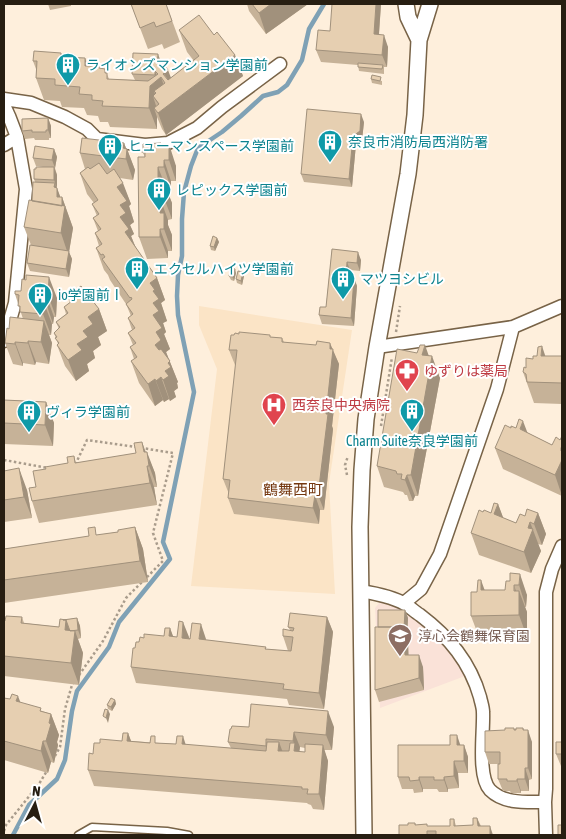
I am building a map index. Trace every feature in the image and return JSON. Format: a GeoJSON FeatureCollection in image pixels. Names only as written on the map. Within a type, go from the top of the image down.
{"type":"FeatureCollection","features":[{"type":"Feature","properties":{"kind":"street"},"geometry":{"type":"LineString","coordinates":[[406,4],[408,17],[419,40]]}},
{"type":"Feature","properties":{"kind":"street"},"geometry":{"type":"LineString","coordinates":[[364,835],[360,527],[362,470],[366,419],[377,348],[408,174],[415,115],[421,4]]}},
{"type":"Feature","properties":{"kind":"street"},"geometry":{"type":"LineString","coordinates":[[419,40],[430,4]]}},
{"type":"Feature","properties":{"kind":"street"},"geometry":{"type":"LineString","coordinates":[[4,99],[31,103],[65,117],[97,138],[145,145],[168,144],[197,128],[222,106],[280,64]]}},
{"type":"Feature","properties":{"kind":"street"},"geometry":{"type":"LineString","coordinates":[[4,105],[16,136],[26,189],[15,303],[4,341]]}},
{"type":"Feature","properties":{"kind":"street"},"geometry":{"type":"LineString","coordinates":[[4,145],[16,136]]}},
{"type":"Feature","properties":{"kind":"street"},"geometry":{"type":"LineString","coordinates":[[377,348],[512,327],[562,306]]}},
{"type":"Feature","properties":{"kind":"street"},"geometry":{"type":"LineString","coordinates":[[404,603],[421,589],[440,554],[497,389],[512,327]]}},
{"type":"Feature","properties":{"kind":"street"},"geometry":{"type":"LineString","coordinates":[[546,835],[544,802],[546,789],[546,592],[552,569],[562,546]]}},
{"type":"Feature","properties":{"kind":"street"},"geometry":{"type":"LineString","coordinates":[[361,591],[372,592],[404,603],[448,639],[467,666],[477,686],[483,710],[482,773],[488,789],[499,798],[514,801],[544,802]]}},
{"type":"Feature","properties":{"kind":"lane"},"geometry":{"type":"LineString","coordinates":[[78,835],[92,827],[189,835]]}},
{"type":"Feature","properties":{"kind":"path"},"geometry":{"type":"LineString","coordinates":[[4,831],[6,825],[39,784],[60,747],[65,709],[72,685],[103,641],[126,598],[163,561],[154,533],[173,452],[87,440],[76,463],[68,466]]}},
{"type":"Feature","properties":{"kind":"path"},"geometry":{"type":"LineString","coordinates":[[4,460],[50,468]]}},
{"type":"Feature","properties":{"kind":"shaded area","name":"西奈良中央病院"},"geometry":{"type":"Polygon","coordinates":[[[199,306],[352,330],[329,483],[335,594],[191,586],[217,369],[199,325],[199,306]]]}},
{"type":"Feature","properties":{"kind":"shaded area"},"geometry":{"type":"Polygon","coordinates":[[[381,601],[420,620],[451,654],[465,676],[380,708],[375,608],[381,601]]]}},
{"type":"Feature","properties":{"kind":"building"},"geometry":{"type":"Polygon","coordinates":[[[131,4],[166,4],[172,21],[156,27],[154,22],[140,28],[131,4]]]}},
{"type":"Feature","properties":{"kind":"building"},"geometry":{"type":"Polygon","coordinates":[[[252,4],[271,4],[259,13],[252,4]]]}},
{"type":"Feature","properties":{"kind":"building"},"geometry":{"type":"Polygon","coordinates":[[[332,4],[376,4],[374,34],[384,35],[382,55],[316,50],[318,30],[330,31],[332,4]]]}},
{"type":"Feature","properties":{"kind":"building"},"geometry":{"type":"Polygon","coordinates":[[[199,15],[214,35],[217,32],[235,55],[158,113],[154,108],[159,104],[153,96],[156,93],[154,91],[165,83],[161,77],[150,86],[149,108],[102,106],[103,101],[92,100],[92,95],[79,94],[80,87],[55,85],[55,79],[36,78],[37,61],[33,61],[34,51],[61,53],[61,57],[85,58],[85,66],[99,66],[99,68],[105,69],[107,79],[148,81],[158,74],[155,71],[155,75],[132,74],[133,53],[158,54],[157,64],[162,62],[168,70],[163,74],[168,80],[199,56],[179,30],[199,15]]]}},
{"type":"Feature","properties":{"kind":"building"},"geometry":{"type":"Polygon","coordinates":[[[358,63],[383,65],[382,69],[358,67],[358,63]]]}},
{"type":"Feature","properties":{"kind":"building"},"geometry":{"type":"Polygon","coordinates":[[[372,75],[381,77],[380,81],[371,79],[372,75]]]}},
{"type":"Feature","properties":{"kind":"building","name":"奈良市消防局西消防署"},"geometry":{"type":"Polygon","coordinates":[[[307,109],[361,114],[360,131],[353,136],[349,179],[301,174],[307,109]]]}},
{"type":"Feature","properties":{"kind":"building"},"geometry":{"type":"Polygon","coordinates":[[[48,118],[48,130],[46,132],[22,131],[22,119],[48,118]]]}},
{"type":"Feature","properties":{"kind":"building"},"geometry":{"type":"Polygon","coordinates":[[[82,138],[124,143],[123,148],[127,149],[126,159],[80,153],[82,138]]]}},
{"type":"Feature","properties":{"kind":"building"},"geometry":{"type":"Polygon","coordinates":[[[161,143],[161,145],[169,144],[169,160],[164,160],[164,167],[158,167],[158,182],[164,182],[164,198],[160,198],[160,213],[164,213],[164,229],[160,229],[160,237],[139,237],[138,157],[145,157],[143,144],[161,143]]]}},
{"type":"Feature","properties":{"kind":"building"},"geometry":{"type":"Polygon","coordinates":[[[35,146],[54,149],[52,160],[33,158],[35,146]]]}},
{"type":"Feature","properties":{"kind":"building","name":"エクセルハイツ学園前"},"geometry":{"type":"Polygon","coordinates":[[[99,163],[107,174],[114,169],[123,183],[117,187],[127,201],[120,205],[126,213],[120,217],[129,229],[125,232],[157,278],[150,283],[159,299],[153,303],[159,311],[153,315],[162,328],[156,332],[161,340],[155,345],[159,350],[161,349],[170,361],[168,363],[171,367],[165,371],[169,376],[163,380],[161,377],[156,381],[155,379],[148,384],[131,361],[137,357],[130,347],[136,343],[128,333],[135,328],[128,318],[133,314],[126,304],[132,299],[102,259],[105,257],[103,254],[101,255],[96,248],[102,244],[95,233],[101,229],[93,218],[99,214],[92,204],[98,200],[80,173],[88,167],[90,169],[99,163]]]}},
{"type":"Feature","properties":{"kind":"building"},"geometry":{"type":"Polygon","coordinates":[[[36,167],[54,167],[54,180],[34,179],[34,169],[36,167]]]}},
{"type":"Feature","properties":{"kind":"building"},"geometry":{"type":"Polygon","coordinates":[[[33,182],[55,183],[54,187],[57,188],[57,197],[62,197],[62,206],[32,201],[33,182]]]}},
{"type":"Feature","properties":{"kind":"building"},"geometry":{"type":"Polygon","coordinates":[[[29,200],[65,206],[61,233],[24,227],[29,200]]]}},
{"type":"Feature","properties":{"kind":"building"},"geometry":{"type":"Polygon","coordinates":[[[213,236],[217,238],[214,247],[210,246],[213,236]]]}},
{"type":"Feature","properties":{"kind":"building"},"geometry":{"type":"Polygon","coordinates":[[[30,245],[69,251],[66,269],[27,263],[30,245]]]}},
{"type":"Feature","properties":{"kind":"building","name":"マツヨシビル"},"geometry":{"type":"Polygon","coordinates":[[[332,249],[358,252],[357,263],[347,262],[346,277],[354,278],[351,318],[319,315],[320,307],[326,307],[332,249]]]}},
{"type":"Feature","properties":{"kind":"building"},"geometry":{"type":"Polygon","coordinates":[[[231,268],[235,269],[233,277],[229,276],[231,268]]]}},
{"type":"Feature","properties":{"kind":"building"},"geometry":{"type":"Polygon","coordinates":[[[238,271],[243,272],[241,281],[236,279],[238,271]]]}},
{"type":"Feature","properties":{"kind":"building"},"geometry":{"type":"Polygon","coordinates":[[[26,275],[49,277],[48,295],[46,295],[43,314],[20,312],[20,306],[18,306],[19,295],[15,294],[15,291],[21,291],[22,279],[26,280],[26,275]]]}},
{"type":"Feature","properties":{"kind":"building"},"geometry":{"type":"Polygon","coordinates":[[[81,286],[99,309],[88,317],[93,324],[83,331],[88,337],[77,344],[82,350],[68,360],[57,345],[59,343],[54,333],[60,327],[56,322],[68,313],[64,307],[72,301],[67,296],[81,286]]]}},
{"type":"Feature","properties":{"kind":"building"},"geometry":{"type":"Polygon","coordinates":[[[10,317],[44,321],[41,342],[5,343],[10,317]]]}},
{"type":"Feature","properties":{"kind":"building"},"geometry":{"type":"Polygon","coordinates":[[[239,332],[270,335],[270,337],[282,338],[282,342],[316,345],[317,341],[330,343],[330,349],[333,349],[326,414],[328,414],[318,495],[315,495],[313,508],[228,498],[230,480],[223,479],[237,350],[229,350],[231,335],[239,334],[239,332]]]}},
{"type":"Feature","properties":{"kind":"building"},"geometry":{"type":"Polygon","coordinates":[[[420,345],[425,345],[422,355],[432,356],[411,475],[407,475],[405,480],[401,479],[402,474],[397,474],[396,471],[377,466],[397,349],[417,353],[420,345]]]}},
{"type":"Feature","properties":{"kind":"building"},"geometry":{"type":"Polygon","coordinates":[[[542,346],[541,356],[562,356],[562,383],[527,382],[526,374],[523,372],[524,367],[526,368],[526,358],[533,359],[533,356],[537,356],[538,347],[542,346]]]}},
{"type":"Feature","properties":{"kind":"building"},"geometry":{"type":"Polygon","coordinates":[[[4,400],[46,402],[45,425],[4,423],[4,400]]]}},
{"type":"Feature","properties":{"kind":"building"},"geometry":{"type":"Polygon","coordinates":[[[519,419],[523,421],[520,429],[552,445],[556,437],[560,440],[562,436],[562,460],[555,475],[495,448],[505,425],[516,428],[519,419]]]}},
{"type":"Feature","properties":{"kind":"building"},"geometry":{"type":"Polygon","coordinates":[[[142,442],[144,452],[147,452],[150,483],[32,501],[29,488],[36,487],[33,471],[68,463],[67,457],[74,456],[75,463],[136,453],[134,443],[142,442]]]}},
{"type":"Feature","properties":{"kind":"building"},"geometry":{"type":"Polygon","coordinates":[[[19,468],[24,497],[4,500],[4,471],[19,468]]]}},
{"type":"Feature","properties":{"kind":"building"},"geometry":{"type":"Polygon","coordinates":[[[494,503],[498,504],[494,514],[516,523],[520,514],[525,516],[527,509],[538,513],[534,524],[530,522],[528,528],[533,529],[524,552],[471,533],[479,510],[491,513],[494,503]]]}},
{"type":"Feature","properties":{"kind":"building"},"geometry":{"type":"Polygon","coordinates":[[[95,527],[96,535],[135,527],[140,561],[4,580],[4,549],[89,536],[88,528],[95,527]]]}},
{"type":"Feature","properties":{"kind":"building"},"geometry":{"type":"Polygon","coordinates":[[[510,573],[520,574],[519,585],[514,585],[514,591],[519,591],[519,615],[471,616],[471,592],[477,592],[478,580],[481,580],[481,590],[505,590],[506,581],[510,581],[510,573]]]}},
{"type":"Feature","properties":{"kind":"building"},"geometry":{"type":"Polygon","coordinates":[[[378,610],[405,610],[404,629],[403,627],[378,627],[378,610]]]}},
{"type":"Feature","properties":{"kind":"building"},"geometry":{"type":"Polygon","coordinates":[[[290,613],[327,617],[319,693],[283,689],[284,684],[131,667],[133,648],[135,648],[136,642],[139,642],[140,637],[144,638],[144,634],[164,636],[165,628],[170,628],[169,636],[177,637],[179,621],[183,622],[182,638],[190,639],[192,623],[201,624],[199,639],[291,651],[293,637],[283,636],[283,629],[293,631],[294,628],[288,627],[290,613]]]}},
{"type":"Feature","properties":{"kind":"building"},"geometry":{"type":"Polygon","coordinates":[[[6,616],[22,617],[21,623],[59,627],[60,619],[66,620],[65,630],[75,631],[71,663],[4,656],[4,621],[6,616]]]}},
{"type":"Feature","properties":{"kind":"building"},"geometry":{"type":"Polygon","coordinates":[[[77,618],[78,630],[70,631],[66,620],[63,620],[77,618]]]}},
{"type":"Feature","properties":{"kind":"building"},"geometry":{"type":"Polygon","coordinates":[[[375,627],[403,627],[405,655],[419,655],[419,678],[375,690],[375,627]]]}},
{"type":"Feature","properties":{"kind":"building"},"geometry":{"type":"Polygon","coordinates":[[[12,694],[18,696],[16,701],[41,708],[40,711],[51,714],[49,723],[51,724],[46,741],[43,741],[41,751],[4,741],[4,698],[10,699],[12,694]]]}},
{"type":"Feature","properties":{"kind":"building"},"geometry":{"type":"Polygon","coordinates":[[[111,698],[115,700],[111,707],[107,705],[111,698]]]}},
{"type":"Feature","properties":{"kind":"building"},"geometry":{"type":"Polygon","coordinates":[[[251,704],[328,711],[326,735],[294,732],[293,741],[266,739],[266,746],[228,742],[232,726],[249,727],[251,704]]]}},
{"type":"Feature","properties":{"kind":"building"},"geometry":{"type":"Polygon","coordinates":[[[105,709],[108,710],[106,718],[103,716],[105,709]]]}},
{"type":"Feature","properties":{"kind":"building"},"geometry":{"type":"Polygon","coordinates":[[[505,728],[514,728],[516,730],[516,728],[523,728],[523,730],[528,730],[528,768],[525,768],[525,779],[507,781],[507,779],[498,779],[500,752],[485,752],[485,731],[505,730],[505,728]]]}},
{"type":"Feature","properties":{"kind":"building"},"geometry":{"type":"Polygon","coordinates":[[[123,733],[128,733],[127,741],[150,743],[151,736],[155,736],[155,743],[176,744],[177,736],[183,736],[182,744],[266,751],[267,742],[279,742],[278,751],[289,751],[290,743],[295,743],[294,751],[305,752],[305,744],[323,745],[319,794],[307,794],[308,789],[302,789],[302,787],[88,770],[89,753],[93,754],[94,743],[100,743],[100,739],[122,741],[123,733]]]}},
{"type":"Feature","properties":{"kind":"building"},"geometry":{"type":"Polygon","coordinates":[[[450,735],[457,735],[457,745],[464,745],[464,761],[454,761],[454,776],[444,777],[444,780],[434,780],[434,777],[419,777],[419,780],[410,781],[409,777],[398,777],[398,745],[450,745],[450,735]]]}},
{"type":"Feature","properties":{"kind":"building"},"geometry":{"type":"Polygon","coordinates":[[[556,742],[562,742],[562,754],[556,754],[556,742]]]}},
{"type":"Feature","properties":{"kind":"building"},"geometry":{"type":"Polygon","coordinates":[[[473,818],[477,818],[478,826],[490,826],[490,835],[436,835],[436,831],[427,831],[427,835],[399,835],[399,825],[415,823],[415,825],[450,826],[450,819],[454,819],[454,826],[473,825],[473,818]]]}},
{"type":"Feature","properties":{"kind":"building"},"geometry":{"type":"Polygon","coordinates":[[[558,825],[562,825],[562,835],[558,835],[558,825]]]}},
{"type":"Feature","properties":{"kind":"waterway"},"geometry":{"type":"LineString","coordinates":[[13,835],[29,805],[57,779],[65,760],[77,691],[109,647],[119,622],[170,559],[163,542],[194,392],[178,315],[177,296],[178,275],[182,256],[184,192],[191,166],[198,148],[222,132],[263,96],[278,92],[287,85],[302,60],[309,29],[324,4]]}},
{"type":"Feature","properties":{"kind":"place","name":"ライオンズマンション学園前"},"geometry":{"type":"Point","coordinates":[68,86]}},
{"type":"Feature","properties":{"kind":"place","name":"奈良市消防局西消防署"},"geometry":{"type":"Point","coordinates":[330,163]}},
{"type":"Feature","properties":{"kind":"place","name":"ヒューマンスペース学園前"},"geometry":{"type":"Point","coordinates":[110,167]}},
{"type":"Feature","properties":{"kind":"place","name":"レピックス学園前"},"geometry":{"type":"Point","coordinates":[159,211]}},
{"type":"Feature","properties":{"kind":"place","name":"エクセルハイツ学園前"},"geometry":{"type":"Point","coordinates":[137,290]}},
{"type":"Feature","properties":{"kind":"place","name":"マツヨシビル"},"geometry":{"type":"Point","coordinates":[343,300]}},
{"type":"Feature","properties":{"kind":"place","name":"io学園前Ⅰ"},"geometry":{"type":"Point","coordinates":[40,316]}},
{"type":"Feature","properties":{"kind":"place","name":"ゆずりは薬局"},"geometry":{"type":"Point","coordinates":[407,392]}},
{"type":"Feature","properties":{"kind":"place","name":"西奈良中央病院"},"geometry":{"type":"Point","coordinates":[274,426]}},
{"type":"Feature","properties":{"kind":"place","name":"Charm Suite奈良学園前"},"geometry":{"type":"Point","coordinates":[412,432]}},
{"type":"Feature","properties":{"kind":"place","name":"ヴィラ学園前"},"geometry":{"type":"Point","coordinates":[29,433]}},
{"type":"Feature","properties":{"kind":"place","name":"淳心会鶴舞保育園"},"geometry":{"type":"Point","coordinates":[400,657]}},
{"type":"Feature","properties":{"kind":"district","name":"鶴舞西町"},"geometry":{"type":"Point","coordinates":[293,490]}}]}
